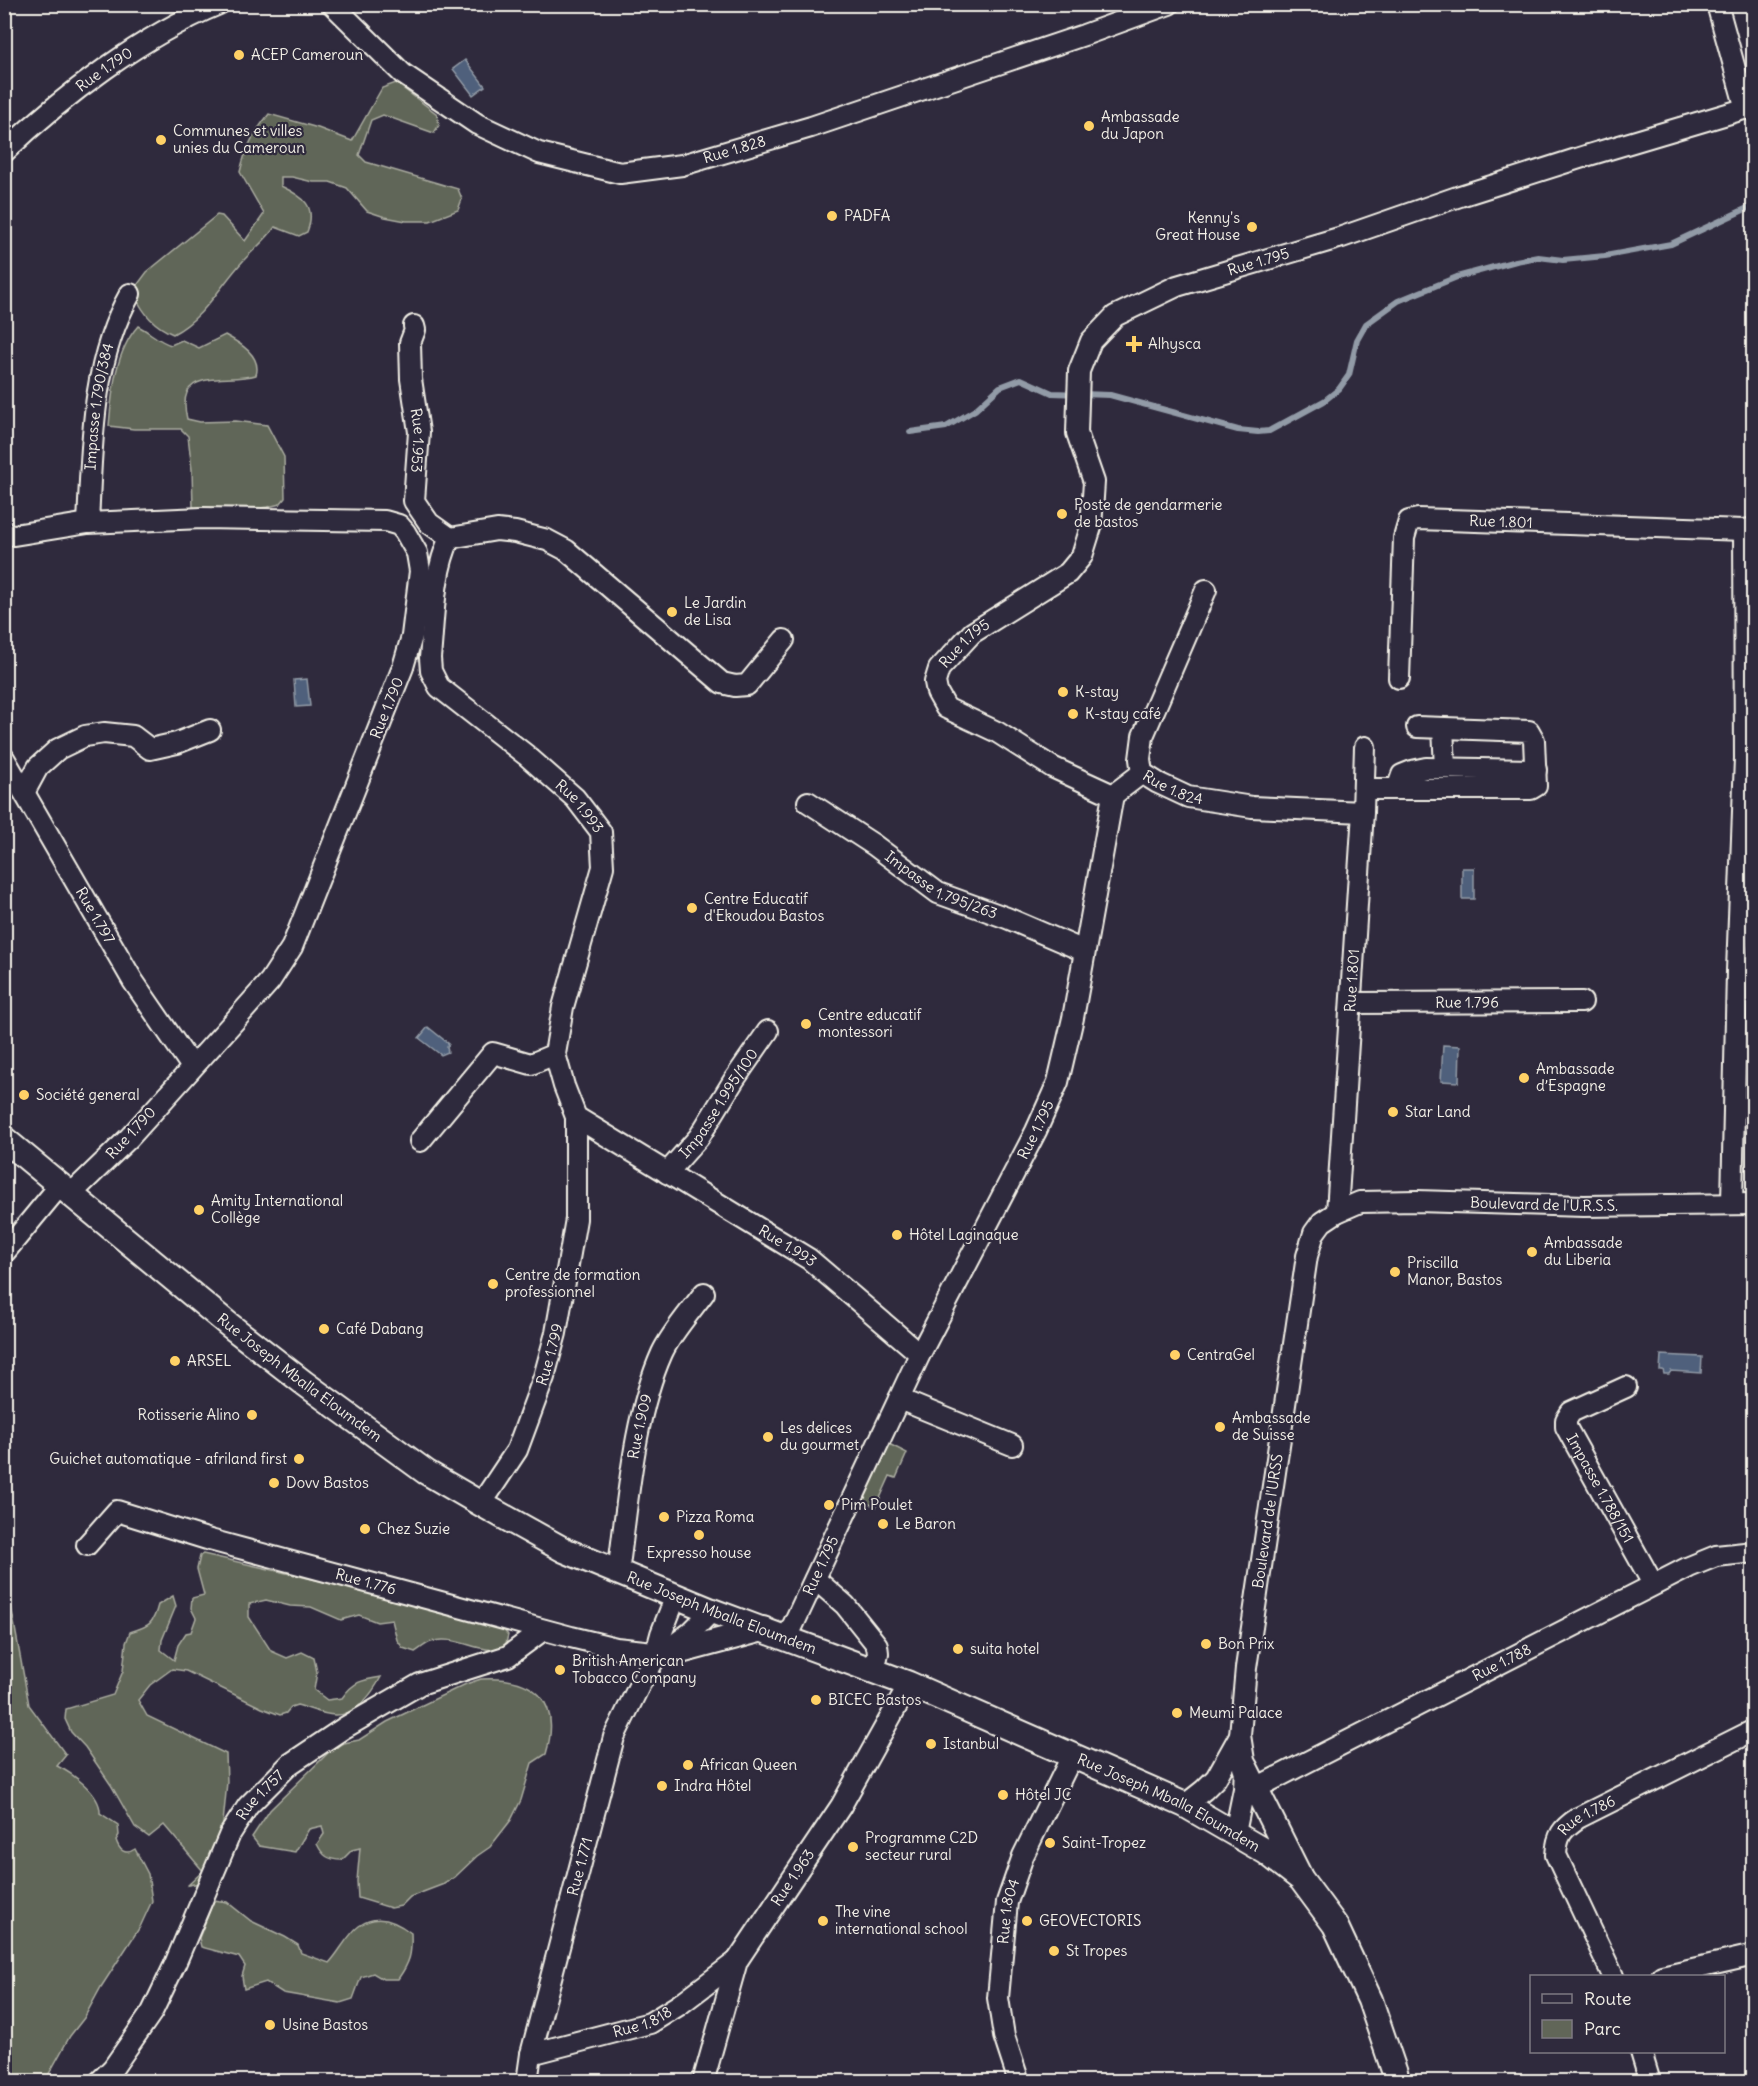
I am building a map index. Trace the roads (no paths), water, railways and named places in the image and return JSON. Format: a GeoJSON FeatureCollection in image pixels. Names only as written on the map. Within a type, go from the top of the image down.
{"type":"FeatureCollection","features":[{"type":"Feature","properties":{"kind":"main road","name":"Rue Joseph Mballa Eloumdem"},"geometry":{"type":"LineString","coordinates":[[4,1139],[228,1324],[304,1383],[426,1472],[481,1504],[564,1550],[712,1611],[909,1684],[1185,1805],[1266,1852],[1301,1879],[1335,1924],[1370,2000],[1398,2082]]}},
{"type":"Feature","properties":{"kind":"main road"},"geometry":{"type":"LineString","coordinates":[[657,1655],[681,1651],[763,1629]]}},
{"type":"Feature","properties":{"kind":"main road"},"geometry":{"type":"LineString","coordinates":[[1245,1767],[1301,1879]]}},
{"type":"Feature","properties":{"kind":"street","name":"Rue 1.790"},"geometry":{"type":"LineString","coordinates":[[4,152],[43,115],[123,57],[190,16],[219,4]]}},
{"type":"Feature","properties":{"kind":"street","name":"Rue 1.828"},"geometry":{"type":"LineString","coordinates":[[332,4],[403,74],[477,124],[539,153],[620,173],[682,165],[811,127],[1084,35],[1168,4]]}},
{"type":"Feature","properties":{"kind":"street"},"geometry":{"type":"LineString","coordinates":[[1717,4],[1750,108]]}},
{"type":"Feature","properties":{"kind":"street","name":"Rue 1.795"},"geometry":{"type":"LineString","coordinates":[[788,1638],[920,1354],[1036,1131],[1058,1082],[1073,1018],[1113,795],[1052,767],[997,732],[946,708],[937,692],[935,682],[939,669],[972,633],[1068,573],[1082,556],[1091,527],[1094,482],[1077,433],[1079,370],[1091,341],[1115,316],[1177,286],[1342,237],[1589,154],[1750,108]]}},
{"type":"Feature","properties":{"kind":"street","name":"Impasse 1.790/384"},"geometry":{"type":"LineString","coordinates":[[88,523],[93,423],[107,348],[130,294]]}},
{"type":"Feature","properties":{"kind":"street","name":"Rue 1.953"},"geometry":{"type":"LineString","coordinates":[[414,326],[410,343],[411,379],[419,432],[414,501],[429,523],[450,538]]}},
{"type":"Feature","properties":{"kind":"street","name":"Rue 1.790"},"geometry":{"type":"LineString","coordinates":[[4,534],[14,535],[88,523],[202,518],[385,521],[399,525],[417,553],[420,570],[412,636],[403,667],[292,947],[270,981],[129,1138],[66,1189],[4,1252]]}},
{"type":"Feature","properties":{"kind":"street","name":"Rue 1.801"},"geometry":{"type":"LineString","coordinates":[[1399,678],[1404,538],[1409,521],[1749,529]]}},
{"type":"Feature","properties":{"kind":"street"},"geometry":{"type":"LineString","coordinates":[[1732,1203],[1745,972],[1749,758],[1749,529]]}},
{"type":"Feature","properties":{"kind":"street"},"geometry":{"type":"LineString","coordinates":[[403,667],[431,671],[430,658],[439,578],[450,538],[497,530],[547,540],[566,550],[722,683],[735,686],[747,685],[784,640]]}},
{"type":"Feature","properties":{"kind":"street","name":"Rue 1.824"},"geometry":{"type":"LineString","coordinates":[[1206,590],[1143,736],[1140,759],[1142,772],[1158,783],[1188,797],[1251,807],[1363,812]]}},
{"type":"Feature","properties":{"kind":"street","name":"Rue 1.993"},"geometry":{"type":"LineString","coordinates":[[431,671],[439,687],[575,798],[600,832],[603,867],[563,1007],[555,1054],[576,1117],[809,1259],[920,1354]]}},
{"type":"Feature","properties":{"kind":"street"},"geometry":{"type":"LineString","coordinates":[[1364,789],[1531,789],[1536,786],[1534,740],[1529,730],[1417,727]]}},
{"type":"Feature","properties":{"kind":"street"},"geometry":{"type":"LineString","coordinates":[[1443,728],[1445,768]]}},
{"type":"Feature","properties":{"kind":"street"},"geometry":{"type":"LineString","coordinates":[[25,791],[38,767],[58,749],[85,736],[104,733],[133,736],[150,749],[177,743],[210,730]]}},
{"type":"Feature","properties":{"kind":"street","name":"Rue 1.801"},"geometry":{"type":"LineString","coordinates":[[1337,1212],[1363,812],[1365,747]]}},
{"type":"Feature","properties":{"kind":"street","name":"Rue 1.797"},"geometry":{"type":"LineString","coordinates":[[4,758],[133,981],[192,1067]]}},
{"type":"Feature","properties":{"kind":"street"},"geometry":{"type":"LineString","coordinates":[[1396,789],[1402,776],[1426,768],[1536,770]]}},
{"type":"Feature","properties":{"kind":"street"},"geometry":{"type":"LineString","coordinates":[[1113,795],[1142,772]]}},
{"type":"Feature","properties":{"kind":"street","name":"Impasse 1.795/263"},"geometry":{"type":"LineString","coordinates":[[808,802],[874,845],[938,893],[1006,918],[1084,951]]}},
{"type":"Feature","properties":{"kind":"street","name":"Rue 1.796"},"geometry":{"type":"LineString","coordinates":[[1351,1003],[1582,1002]]}},
{"type":"Feature","properties":{"kind":"street","name":"Impasse 1.995/100"},"geometry":{"type":"LineString","coordinates":[[668,1173],[699,1137],[768,1031]]}},
{"type":"Feature","properties":{"kind":"street"},"geometry":{"type":"LineString","coordinates":[[420,1141],[493,1053],[531,1064],[555,1054]]}},
{"type":"Feature","properties":{"kind":"street","name":"Rue 1.799"},"geometry":{"type":"LineString","coordinates":[[481,1504],[517,1450],[544,1377],[556,1333],[576,1219],[576,1117]]}},
{"type":"Feature","properties":{"kind":"street","name":"Boulevard de l'U.R.S.S."},"geometry":{"type":"LineString","coordinates":[[1337,1212],[1360,1202],[1417,1201],[1584,1206],[1754,1204]]}},
{"type":"Feature","properties":{"kind":"street","name":"Boulevard de l'URSS"},"geometry":{"type":"LineString","coordinates":[[1240,1736],[1248,1656],[1307,1256],[1314,1233],[1322,1222],[1337,1212]]}},
{"type":"Feature","properties":{"kind":"street","name":"Rue 1.909"},"geometry":{"type":"LineString","coordinates":[[618,1573],[637,1442],[652,1381],[663,1351],[704,1293]]}},
{"type":"Feature","properties":{"kind":"street","name":"Impasse 1.788/151"},"geometry":{"type":"LineString","coordinates":[[1626,1387],[1571,1412],[1566,1420],[1566,1427],[1653,1584]]}},
{"type":"Feature","properties":{"kind":"street"},"geometry":{"type":"LineString","coordinates":[[899,1399],[1012,1445]]}},
{"type":"Feature","properties":{"kind":"street","name":"Rue 1.776"},"geometry":{"type":"LineString","coordinates":[[87,1545],[117,1511],[210,1540],[543,1630],[616,1648],[657,1655]]}},
{"type":"Feature","properties":{"kind":"street","name":"Rue 1.788"},"geometry":{"type":"LineString","coordinates":[[1257,1788],[1653,1584],[1716,1556],[1754,1552]]}},
{"type":"Feature","properties":{"kind":"street"},"geometry":{"type":"LineString","coordinates":[[815,1579],[845,1605],[877,1645],[878,1653],[874,1671]]}},
{"type":"Feature","properties":{"kind":"street","name":"Rue 1.771"},"geometry":{"type":"LineString","coordinates":[[527,2082],[531,2054],[614,1737],[657,1655],[676,1596]]}},
{"type":"Feature","properties":{"kind":"street","name":"Rue 1.771"},"geometry":{"type":"LineString","coordinates":[[657,1655],[690,1633],[712,1611]]}},
{"type":"Feature","properties":{"kind":"street","name":"Rue 1.757"},"geometry":{"type":"LineString","coordinates":[[99,2082],[113,2068],[152,2012],[175,1964],[230,1834],[248,1806],[290,1764],[344,1728],[420,1684],[508,1656],[543,1630]]}},
{"type":"Feature","properties":{"kind":"street","name":"Rue 1.963"},"geometry":{"type":"LineString","coordinates":[[703,2082],[737,1960],[841,1806],[909,1684]]}},
{"type":"Feature","properties":{"kind":"street","name":"Rue 1.786"},"geometry":{"type":"LineString","coordinates":[[1612,1975],[1556,1856],[1557,1844],[1563,1829],[1578,1818],[1754,1730]]}},
{"type":"Feature","properties":{"kind":"street"},"geometry":{"type":"LineString","coordinates":[[1235,1833],[1241,1809],[1245,1767],[1240,1736]]}},
{"type":"Feature","properties":{"kind":"street"},"geometry":{"type":"LineString","coordinates":[[1185,1805],[1216,1778],[1240,1736]]}},
{"type":"Feature","properties":{"kind":"street","name":"Rue 1.804"},"geometry":{"type":"LineString","coordinates":[[1018,2079],[1004,2036],[998,1998],[1007,1902],[1023,1856],[1072,1755]]}},
{"type":"Feature","properties":{"kind":"street"},"geometry":{"type":"LineString","coordinates":[[1670,1975],[1754,1955]]}},
{"type":"Feature","properties":{"kind":"street","name":"Rue 1.818"},"geometry":{"type":"LineString","coordinates":[[531,2054],[650,2023],[680,2005],[737,1960]]}},
{"type":"Feature","properties":{"kind":"street"},"geometry":{"type":"LineString","coordinates":[[1641,2053],[1650,2082]]}},
{"type":"Feature","properties":{"kind":"water"},"geometry":{"type":"Polygon","coordinates":[[[465,60],[485,86],[473,95],[453,69],[465,60]]]}},
{"type":"Feature","properties":{"kind":"water"},"geometry":{"type":"Polygon","coordinates":[[[307,679],[310,706],[296,707],[294,680],[307,679]]]}},
{"type":"Feature","properties":{"kind":"water"},"geometry":{"type":"Polygon","coordinates":[[[1462,868],[1474,868],[1474,899],[1462,899],[1462,868]]]}},
{"type":"Feature","properties":{"kind":"water"},"geometry":{"type":"Polygon","coordinates":[[[428,1027],[449,1044],[448,1052],[441,1055],[419,1038],[428,1027]]]}},
{"type":"Feature","properties":{"kind":"water"},"geometry":{"type":"Polygon","coordinates":[[[1443,1045],[1460,1046],[1459,1082],[1441,1081],[1443,1045]]]}},
{"type":"Feature","properties":{"kind":"water"},"geometry":{"type":"Polygon","coordinates":[[[1661,1355],[1702,1357],[1701,1373],[1671,1371],[1669,1374],[1664,1374],[1663,1370],[1660,1370],[1661,1355]]]}},
{"type":"Feature","properties":{"kind":"waterway"},"geometry":{"type":"LineString","coordinates":[[910,432],[946,427],[975,410],[1000,387],[1021,379],[1052,393],[1110,395],[1238,430],[1269,431],[1324,401],[1339,389],[1349,375],[1357,340],[1366,324],[1398,301],[1457,277],[1516,261],[1538,257],[1563,260],[1605,256],[1671,244],[1754,205]]}},
{"type":"Feature","properties":{"kind":"place","name":"ACEP Cameroun"},"geometry":{"type":"Point","coordinates":[239,55]}},
{"type":"Feature","properties":{"kind":"place","name":"Ambassade du Japon"},"geometry":{"type":"Point","coordinates":[1089,126]}},
{"type":"Feature","properties":{"kind":"place","name":"Communes et villes unies du Cameroun"},"geometry":{"type":"Point","coordinates":[161,140]}},
{"type":"Feature","properties":{"kind":"place","name":"PADFA"},"geometry":{"type":"Point","coordinates":[832,216]}},
{"type":"Feature","properties":{"kind":"place","name":"Kenny's Great House"},"geometry":{"type":"Point","coordinates":[1252,227]}},
{"type":"Feature","properties":{"kind":"place","name":"Alhysca"},"geometry":{"type":"Point","coordinates":[1134,344]}},
{"type":"Feature","properties":{"kind":"place","name":"Poste de gendarmerie de bastos"},"geometry":{"type":"Point","coordinates":[1062,514]}},
{"type":"Feature","properties":{"kind":"place","name":"Le Jardin de Lisa"},"geometry":{"type":"Point","coordinates":[672,612]}},
{"type":"Feature","properties":{"kind":"place","name":"K-stay"},"geometry":{"type":"Point","coordinates":[1063,692]}},
{"type":"Feature","properties":{"kind":"place","name":"K-stay café"},"geometry":{"type":"Point","coordinates":[1073,714]}},
{"type":"Feature","properties":{"kind":"place","name":"Centre Educatif d'Ekoudou Bastos"},"geometry":{"type":"Point","coordinates":[692,908]}},
{"type":"Feature","properties":{"kind":"place","name":"Centre educatif montessori"},"geometry":{"type":"Point","coordinates":[806,1024]}},
{"type":"Feature","properties":{"kind":"place","name":"Ambassade d’Espagne"},"geometry":{"type":"Point","coordinates":[1524,1078]}},
{"type":"Feature","properties":{"kind":"place","name":"Société general"},"geometry":{"type":"Point","coordinates":[24,1095]}},
{"type":"Feature","properties":{"kind":"place","name":"Star Land"},"geometry":{"type":"Point","coordinates":[1393,1112]}},
{"type":"Feature","properties":{"kind":"place","name":"Amity International Collège"},"geometry":{"type":"Point","coordinates":[199,1210]}},
{"type":"Feature","properties":{"kind":"place","name":"Hôtel Laginaque"},"geometry":{"type":"Point","coordinates":[897,1235]}},
{"type":"Feature","properties":{"kind":"place","name":"Ambassade du Liberia"},"geometry":{"type":"Point","coordinates":[1532,1252]}},
{"type":"Feature","properties":{"kind":"place","name":"Priscilla Manor, Bastos"},"geometry":{"type":"Point","coordinates":[1395,1272]}},
{"type":"Feature","properties":{"kind":"place","name":"Centre de formation professionnel"},"geometry":{"type":"Point","coordinates":[493,1284]}},
{"type":"Feature","properties":{"kind":"place","name":"Café Dabang"},"geometry":{"type":"Point","coordinates":[324,1329]}},
{"type":"Feature","properties":{"kind":"place","name":"CentraGel"},"geometry":{"type":"Point","coordinates":[1175,1355]}},
{"type":"Feature","properties":{"kind":"place","name":"ARSEL"},"geometry":{"type":"Point","coordinates":[175,1361]}},
{"type":"Feature","properties":{"kind":"place","name":"Rotisserie Alino"},"geometry":{"type":"Point","coordinates":[252,1415]}},
{"type":"Feature","properties":{"kind":"place","name":"Ambassade de Suisse"},"geometry":{"type":"Point","coordinates":[1220,1427]}},
{"type":"Feature","properties":{"kind":"place","name":"Les delices du gourmet"},"geometry":{"type":"Point","coordinates":[768,1437]}},
{"type":"Feature","properties":{"kind":"place","name":"Guichet automatique - afriland first"},"geometry":{"type":"Point","coordinates":[299,1459]}},
{"type":"Feature","properties":{"kind":"place","name":"Dovv Bastos"},"geometry":{"type":"Point","coordinates":[274,1483]}},
{"type":"Feature","properties":{"kind":"place","name":"Pim Poulet"},"geometry":{"type":"Point","coordinates":[829,1505]}},
{"type":"Feature","properties":{"kind":"place","name":"Pizza Roma"},"geometry":{"type":"Point","coordinates":[664,1517]}},
{"type":"Feature","properties":{"kind":"place","name":"Le Baron"},"geometry":{"type":"Point","coordinates":[883,1524]}},
{"type":"Feature","properties":{"kind":"place","name":"Chez Suzie"},"geometry":{"type":"Point","coordinates":[365,1529]}},
{"type":"Feature","properties":{"kind":"place","name":"Expresso house"},"geometry":{"type":"Point","coordinates":[699,1535]}},
{"type":"Feature","properties":{"kind":"place","name":"Bon Prix"},"geometry":{"type":"Point","coordinates":[1206,1644]}},
{"type":"Feature","properties":{"kind":"place","name":"suita hotel"},"geometry":{"type":"Point","coordinates":[958,1649]}},
{"type":"Feature","properties":{"kind":"place","name":"British American Tobacco Company"},"geometry":{"type":"Point","coordinates":[560,1670]}},
{"type":"Feature","properties":{"kind":"place","name":"BICEC Bastos"},"geometry":{"type":"Point","coordinates":[816,1700]}},
{"type":"Feature","properties":{"kind":"place","name":"Meumi Palace"},"geometry":{"type":"Point","coordinates":[1177,1713]}},
{"type":"Feature","properties":{"kind":"place","name":"Istanbul"},"geometry":{"type":"Point","coordinates":[931,1744]}},
{"type":"Feature","properties":{"kind":"place","name":"African Queen"},"geometry":{"type":"Point","coordinates":[688,1765]}},
{"type":"Feature","properties":{"kind":"place","name":"Indra Hôtel"},"geometry":{"type":"Point","coordinates":[662,1786]}},
{"type":"Feature","properties":{"kind":"place","name":"Hôtel JC"},"geometry":{"type":"Point","coordinates":[1003,1795]}},
{"type":"Feature","properties":{"kind":"place","name":"Saint-Tropez"},"geometry":{"type":"Point","coordinates":[1050,1843]}},
{"type":"Feature","properties":{"kind":"place","name":"Programme C2D secteur rural"},"geometry":{"type":"Point","coordinates":[853,1847]}},
{"type":"Feature","properties":{"kind":"place","name":"The vine international school"},"geometry":{"type":"Point","coordinates":[823,1921]}},
{"type":"Feature","properties":{"kind":"place","name":"GEOVECTORIS"},"geometry":{"type":"Point","coordinates":[1027,1921]}},
{"type":"Feature","properties":{"kind":"place","name":"St Tropes"},"geometry":{"type":"Point","coordinates":[1054,1951]}},
{"type":"Feature","properties":{"kind":"place","name":"Usine Bastos"},"geometry":{"type":"Point","coordinates":[270,2025]}}]}
